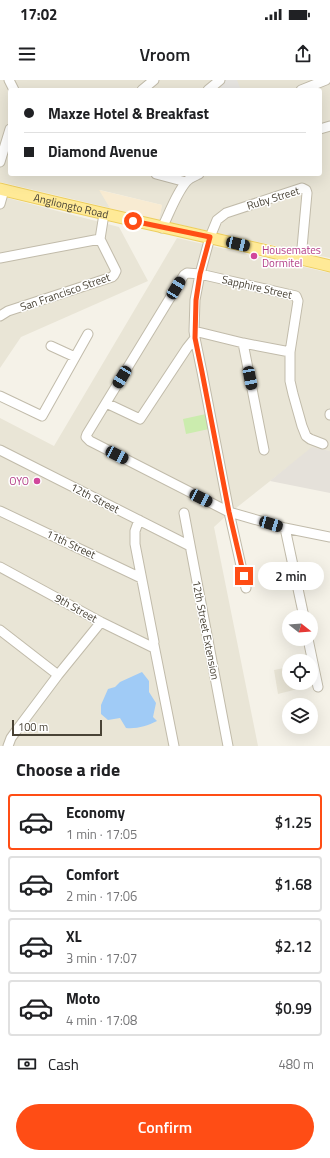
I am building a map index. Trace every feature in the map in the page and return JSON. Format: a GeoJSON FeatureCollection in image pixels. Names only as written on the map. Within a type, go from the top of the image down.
{"type":"FeatureCollection","features":[{"type":"Feature","properties":{"kind":"main road","name":"Angliongto Road"},"geometry":{"type":"LineString","coordinates":[[2,190],[330,266]]}},
{"type":"Feature","properties":{"kind":"street"},"geometry":{"type":"LineString","coordinates":[[144,88],[154,80]]}},
{"type":"Feature","properties":{"kind":"street"},"geometry":{"type":"LineString","coordinates":[[210,88],[220,80]]}},
{"type":"Feature","properties":{"kind":"street"},"geometry":{"type":"LineString","coordinates":[[307,88],[326,80]]}},
{"type":"Feature","properties":{"kind":"street"},"geometry":{"type":"LineString","coordinates":[[0,162],[8,136]]}},
{"type":"Feature","properties":{"kind":"street"},"geometry":{"type":"LineString","coordinates":[[164,176],[186,182]]}},
{"type":"Feature","properties":{"kind":"street"},"geometry":{"type":"LineString","coordinates":[[162,228],[186,182],[195,176]]}},
{"type":"Feature","properties":{"kind":"street","name":"Ruby Street"},"geometry":{"type":"LineString","coordinates":[[210,237],[217,220],[226,213],[302,188],[306,190],[307,193],[301,259]]}},
{"type":"Feature","properties":{"kind":"street"},"geometry":{"type":"LineString","coordinates":[[0,204],[2,190]]}},
{"type":"Feature","properties":{"kind":"street"},"geometry":{"type":"LineString","coordinates":[[0,258],[100,239],[104,214]]}},
{"type":"Feature","properties":{"kind":"street"},"geometry":{"type":"LineString","coordinates":[[210,237],[200,274],[196,300],[195,335],[229,512],[246,588]]}},
{"type":"Feature","properties":{"kind":"street","name":"San Francisco Street"},"geometry":{"type":"LineString","coordinates":[[0,316],[8,311],[112,277],[116,271],[100,239]]}},
{"type":"Feature","properties":{"kind":"street"},"geometry":{"type":"LineString","coordinates":[[200,274],[187,273],[184,275],[86,437],[90,441],[229,512],[285,528],[330,537]]}},
{"type":"Feature","properties":{"kind":"street","name":"Sapphire Street"},"geometry":{"type":"LineString","coordinates":[[200,274],[296,296],[298,301],[290,352],[290,381],[306,436],[323,444]]}},
{"type":"Feature","properties":{"kind":"street"},"geometry":{"type":"LineString","coordinates":[[0,396],[42,416],[88,334]]}},
{"type":"Feature","properties":{"kind":"street"},"geometry":{"type":"LineString","coordinates":[[195,335],[243,342],[290,352]]}},
{"type":"Feature","properties":{"kind":"street"},"geometry":{"type":"LineString","coordinates":[[106,403],[140,419],[195,335]]}},
{"type":"Feature","properties":{"kind":"street"},"geometry":{"type":"LineString","coordinates":[[243,342],[264,450]]}},
{"type":"Feature","properties":{"kind":"street"},"geometry":{"type":"LineString","coordinates":[[51,346],[75,357]]}},
{"type":"Feature","properties":{"kind":"street","name":"12th Street"},"geometry":{"type":"LineString","coordinates":[[0,450],[190,546]]}},
{"type":"Feature","properties":{"kind":"street","name":"11th Street"},"geometry":{"type":"LineString","coordinates":[[0,511],[141,578]]}},
{"type":"Feature","properties":{"kind":"street","name":"12th Street Extension"},"geometry":{"type":"LineString","coordinates":[[184,513],[228,746]]}},
{"type":"Feature","properties":{"kind":"street"},"geometry":{"type":"LineString","coordinates":[[140,520],[135,531],[134,538],[153,646],[174,746]]}},
{"type":"Feature","properties":{"kind":"street"},"geometry":{"type":"LineString","coordinates":[[285,528],[303,610]]}},
{"type":"Feature","properties":{"kind":"street","name":"9th Street"},"geometry":{"type":"LineString","coordinates":[[0,567],[101,622],[153,646]]}},
{"type":"Feature","properties":{"kind":"street"},"geometry":{"type":"LineString","coordinates":[[8,746],[16,731],[58,675],[101,622]]}},
{"type":"Feature","properties":{"kind":"street"},"geometry":{"type":"LineString","coordinates":[[0,630],[58,675]]}},
{"type":"Feature","properties":{"kind":"shaded area"},"geometry":{"type":"Polygon","coordinates":[[[0,80],[330,80],[330,258],[159,220],[162,205],[100,190],[110,208],[0,182],[0,80]]]}},
{"type":"Feature","properties":{"kind":"shaded area"},"geometry":{"type":"Polygon","coordinates":[[[226,80],[237,80],[240,88],[221,88],[220,84],[226,80]]]}},
{"type":"Feature","properties":{"kind":"shaded area"},"geometry":{"type":"Polygon","coordinates":[[[99,190],[162,205],[159,220],[110,208],[99,190]]]}},
{"type":"Feature","properties":{"kind":"shaded area"},"geometry":{"type":"Polygon","coordinates":[[[0,196],[119,227],[148,281],[21,337],[0,368],[0,196]]]}},
{"type":"Feature","properties":{"kind":"shaded area"},"geometry":{"type":"Polygon","coordinates":[[[177,238],[330,273],[330,451],[312,448],[214,527],[258,746],[0,746],[0,418],[54,446],[177,238]]]}},
{"type":"Feature","properties":{"kind":"shaded area"},"geometry":{"type":"Polygon","coordinates":[[[312,447],[330,451],[330,493],[270,481],[312,447]]]}},
{"type":"Feature","properties":{"kind":"shaded area"},"geometry":{"type":"Polygon","coordinates":[[[282,668],[282,690],[293,690],[278,694],[274,670],[282,668]]]}},
{"type":"Feature","properties":{"kind":"green space"},"geometry":{"type":"Polygon","coordinates":[[[206,414],[209,429],[186,434],[183,419],[206,414]]]}},
{"type":"Feature","properties":{"kind":"water"},"geometry":{"type":"Polygon","coordinates":[[[142,672],[149,681],[149,692],[156,703],[153,717],[157,721],[142,727],[126,728],[120,718],[108,720],[101,714],[101,705],[108,689],[115,687],[120,682],[142,672]]]}},
{"type":"Feature","properties":{"kind":"place","name":"Housemates Dormitel"},"geometry":{"type":"Point","coordinates":[254,256]}},
{"type":"Feature","properties":{"kind":"place","name":"OYO"},"geometry":{"type":"Point","coordinates":[37,481]}},
{"type":"Feature","properties":{"kind":"route"},"geometry":{"type":"LineString","coordinates":[[133,221],[210,237],[200,274],[196,300],[194,331],[229,512],[244,576]]}}]}
